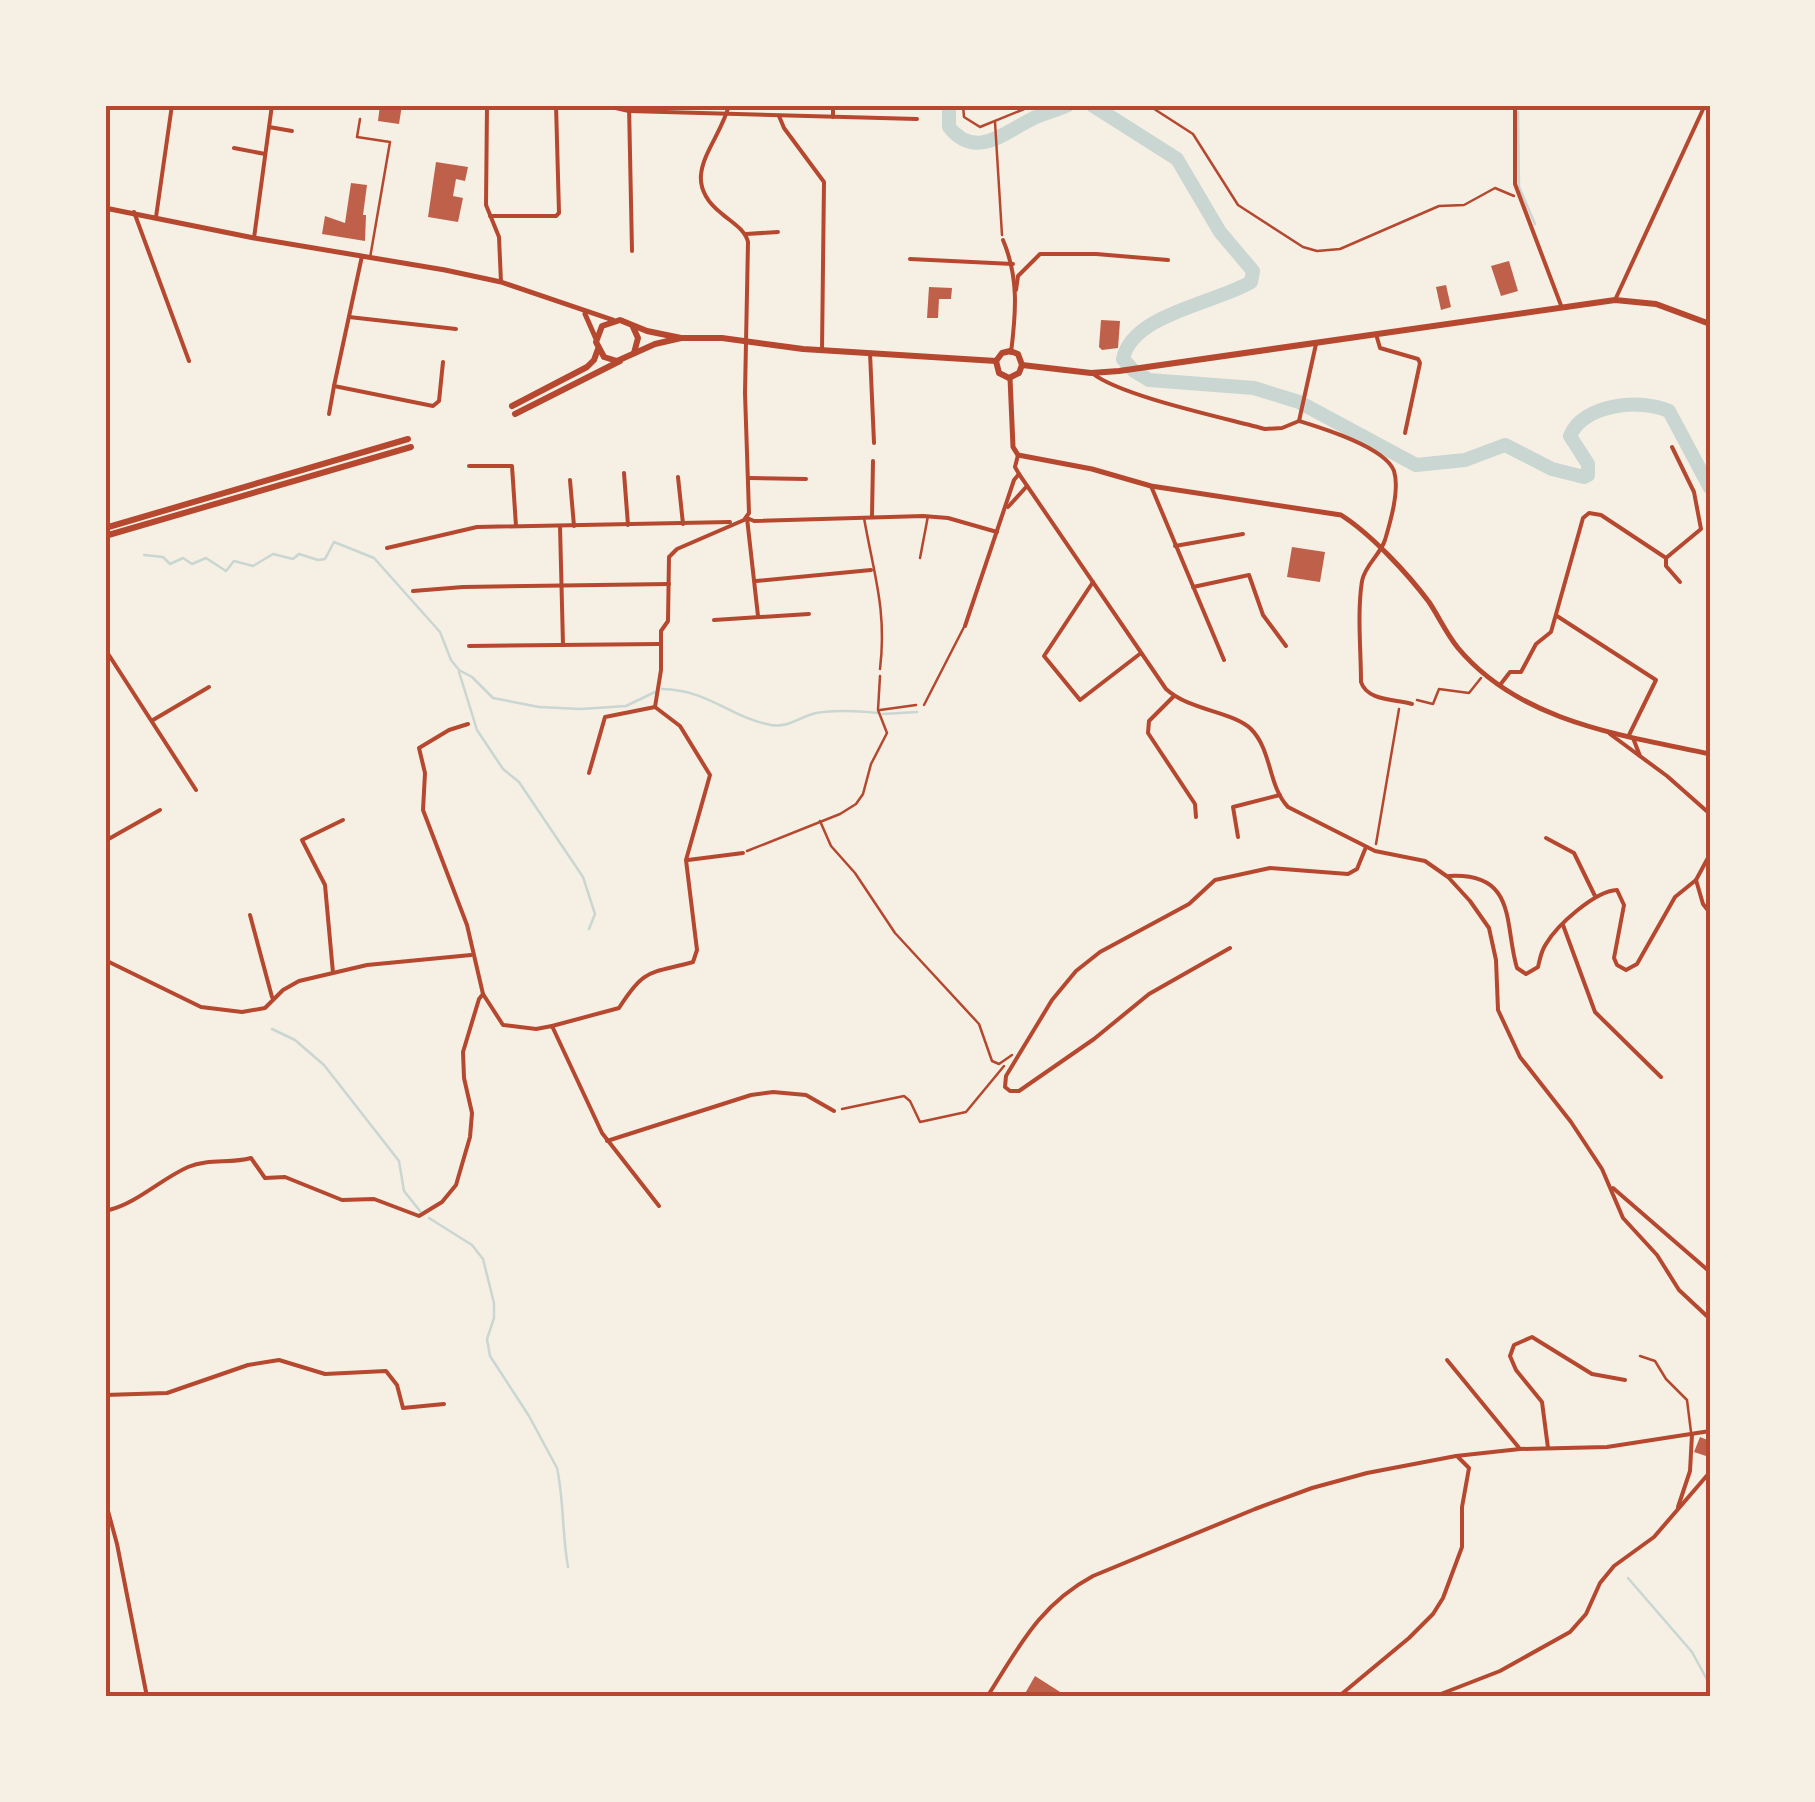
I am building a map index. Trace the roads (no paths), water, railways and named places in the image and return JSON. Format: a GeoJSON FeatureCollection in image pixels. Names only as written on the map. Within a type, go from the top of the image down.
{"type":"FeatureCollection","features":[{"type":"Feature","properties":{"kind":"main road"},"geometry":{"type":"LineString","coordinates":[[1022,365],[1120,372],[1614,300],[1656,304],[1710,324]]}},
{"type":"Feature","properties":{"kind":"main road"},"geometry":{"type":"LineString","coordinates":[[620,361],[607,359],[596,338],[602,326],[613,320],[680,338],[996,361]]}},
{"type":"Feature","properties":{"kind":"main road"},"geometry":{"type":"LineString","coordinates":[[632,355],[638,342],[633,324]]}},
{"type":"Feature","properties":{"kind":"main road"},"geometry":{"type":"LineString","coordinates":[[598,348],[586,368],[513,410],[662,342],[680,338]]}},
{"type":"Feature","properties":{"kind":"main road"},"geometry":{"type":"LineString","coordinates":[[1011,352],[1018,354],[1022,365],[1019,373],[1010,378],[998,374],[996,361],[1002,353],[1011,352]]}},
{"type":"Feature","properties":{"kind":"main road"},"geometry":{"type":"LineString","coordinates":[[105,528],[410,443],[105,536]]}},
{"type":"Feature","properties":{"kind":"street"},"geometry":{"type":"LineString","coordinates":[[156,217],[172,105]]}},
{"type":"Feature","properties":{"kind":"street"},"geometry":{"type":"LineString","coordinates":[[254,238],[272,105]]}},
{"type":"Feature","properties":{"kind":"street"},"geometry":{"type":"LineString","coordinates":[[487,105],[486,204],[500,237],[501,282]]}},
{"type":"Feature","properties":{"kind":"street"},"geometry":{"type":"LineString","coordinates":[[490,216],[559,213],[556,105]]}},
{"type":"Feature","properties":{"kind":"street"},"geometry":{"type":"LineString","coordinates":[[602,105],[727,114],[916,118]]}},
{"type":"Feature","properties":{"kind":"street"},"geometry":{"type":"LineString","coordinates":[[729,105],[703,162],[700,186],[712,206],[746,234],[778,232]]}},
{"type":"Feature","properties":{"kind":"street"},"geometry":{"type":"LineString","coordinates":[[833,105],[833,117]]}},
{"type":"Feature","properties":{"kind":"street"},"geometry":{"type":"LineString","coordinates":[[1515,105],[1515,184],[1562,308]]}},
{"type":"Feature","properties":{"kind":"street"},"geometry":{"type":"LineString","coordinates":[[1614,300],[1705,105]]}},
{"type":"Feature","properties":{"kind":"street"},"geometry":{"type":"LineString","coordinates":[[629,108],[632,251]]}},
{"type":"Feature","properties":{"kind":"street"},"geometry":{"type":"LineString","coordinates":[[779,116],[824,182],[822,350]]}},
{"type":"Feature","properties":{"kind":"street"},"geometry":{"type":"LineString","coordinates":[[269,127],[292,131]]}},
{"type":"Feature","properties":{"kind":"street"},"geometry":{"type":"LineString","coordinates":[[234,148],[265,154]]}},
{"type":"Feature","properties":{"kind":"street"},"geometry":{"type":"LineString","coordinates":[[105,208],[501,282],[613,320]]}},
{"type":"Feature","properties":{"kind":"street"},"geometry":{"type":"LineString","coordinates":[[134,212],[189,361]]}},
{"type":"Feature","properties":{"kind":"street"},"geometry":{"type":"LineString","coordinates":[[746,234],[747,518],[758,616]]}},
{"type":"Feature","properties":{"kind":"street"},"geometry":{"type":"LineString","coordinates":[[1003,240],[1013,264],[1016,290]]}},
{"type":"Feature","properties":{"kind":"street"},"geometry":{"type":"LineString","coordinates":[[1011,352],[1018,276],[1040,254],[1168,260]]}},
{"type":"Feature","properties":{"kind":"street"},"geometry":{"type":"LineString","coordinates":[[328,414],[362,256]]}},
{"type":"Feature","properties":{"kind":"street"},"geometry":{"type":"LineString","coordinates":[[910,258],[1013,264]]}},
{"type":"Feature","properties":{"kind":"street"},"geometry":{"type":"LineString","coordinates":[[583,312],[596,338]]}},
{"type":"Feature","properties":{"kind":"street"},"geometry":{"type":"LineString","coordinates":[[350,317],[456,329]]}},
{"type":"Feature","properties":{"kind":"street"},"geometry":{"type":"LineString","coordinates":[[1376,334],[1380,348],[1418,359],[1420,363],[1405,433]]}},
{"type":"Feature","properties":{"kind":"street"},"geometry":{"type":"LineString","coordinates":[[1300,421],[1316,344]]}},
{"type":"Feature","properties":{"kind":"street"},"geometry":{"type":"LineString","coordinates":[[870,353],[874,443]]}},
{"type":"Feature","properties":{"kind":"street"},"geometry":{"type":"LineString","coordinates":[[334,386],[433,406],[439,400],[443,362]]}},
{"type":"Feature","properties":{"kind":"street"},"geometry":{"type":"LineString","coordinates":[[1092,373],[1135,392],[1265,429],[1300,421],[1370,450],[1392,468],[1395,480],[1391,513],[1380,550],[1362,583],[1361,682],[1370,694],[1412,704]]}},
{"type":"Feature","properties":{"kind":"street"},"geometry":{"type":"LineString","coordinates":[[1010,378],[1013,447],[1018,455],[1015,467],[1142,653],[1174,696],[1250,728],[1261,744],[1285,804],[1375,850],[1418,859],[1448,876],[1489,928],[1501,1020],[1520,1057],[1572,1122],[1624,1218],[1657,1255],[1679,1290],[1710,1319]]}},
{"type":"Feature","properties":{"kind":"street"},"geometry":{"type":"LineString","coordinates":[[1666,558],[1702,524],[1694,492],[1672,447]]}},
{"type":"Feature","properties":{"kind":"street"},"geometry":{"type":"LineString","coordinates":[[1018,455],[1092,469],[1151,486],[1341,515],[1356,524],[1427,600],[1457,646],[1484,673],[1517,697],[1556,716],[1710,754]]}},
{"type":"Feature","properties":{"kind":"street"},"geometry":{"type":"LineString","coordinates":[[872,516],[873,461]]}},
{"type":"Feature","properties":{"kind":"street"},"geometry":{"type":"LineString","coordinates":[[469,466],[512,466],[516,526]]}},
{"type":"Feature","properties":{"kind":"street"},"geometry":{"type":"LineString","coordinates":[[624,473],[628,525]]}},
{"type":"Feature","properties":{"kind":"street"},"geometry":{"type":"LineString","coordinates":[[965,626],[1014,480],[1020,474]]}},
{"type":"Feature","properties":{"kind":"street"},"geometry":{"type":"LineString","coordinates":[[678,477],[683,524]]}},
{"type":"Feature","properties":{"kind":"street"},"geometry":{"type":"LineString","coordinates":[[748,478],[806,479]]}},
{"type":"Feature","properties":{"kind":"street"},"geometry":{"type":"LineString","coordinates":[[570,480],[574,526]]}},
{"type":"Feature","properties":{"kind":"street"},"geometry":{"type":"LineString","coordinates":[[1004,510],[1028,486]]}},
{"type":"Feature","properties":{"kind":"street"},"geometry":{"type":"LineString","coordinates":[[1151,486],[1224,660]]}},
{"type":"Feature","properties":{"kind":"street"},"geometry":{"type":"LineString","coordinates":[[1021,496],[1033,494]]}},
{"type":"Feature","properties":{"kind":"street"},"geometry":{"type":"LineString","coordinates":[[1500,685],[1510,672],[1522,672],[1536,644],[1548,638],[1583,518],[1589,513],[1601,515],[1666,558]]}},
{"type":"Feature","properties":{"kind":"street"},"geometry":{"type":"LineString","coordinates":[[387,548],[477,527],[683,524],[747,518],[928,516],[997,532]]}},
{"type":"Feature","properties":{"kind":"street"},"geometry":{"type":"LineString","coordinates":[[654,707],[661,670],[661,631],[668,621],[669,557],[677,549],[735,521]]}},
{"type":"Feature","properties":{"kind":"street"},"geometry":{"type":"LineString","coordinates":[[560,526],[563,644]]}},
{"type":"Feature","properties":{"kind":"street"},"geometry":{"type":"LineString","coordinates":[[1175,546],[1243,534]]}},
{"type":"Feature","properties":{"kind":"street"},"geometry":{"type":"LineString","coordinates":[[1666,558],[1666,566],[1680,582]]}},
{"type":"Feature","properties":{"kind":"street"},"geometry":{"type":"LineString","coordinates":[[756,580],[871,570]]}},
{"type":"Feature","properties":{"kind":"street"},"geometry":{"type":"LineString","coordinates":[[1193,587],[1248,575],[1264,615],[1286,646]]}},
{"type":"Feature","properties":{"kind":"street"},"geometry":{"type":"LineString","coordinates":[[1093,582],[1044,652],[1080,700],[1142,653]]}},
{"type":"Feature","properties":{"kind":"street"},"geometry":{"type":"LineString","coordinates":[[413,591],[463,586],[668,584]]}},
{"type":"Feature","properties":{"kind":"street"},"geometry":{"type":"LineString","coordinates":[[714,620],[809,614]]}},
{"type":"Feature","properties":{"kind":"street"},"geometry":{"type":"LineString","coordinates":[[1556,616],[1656,680],[1630,737],[1643,760]]}},
{"type":"Feature","properties":{"kind":"street"},"geometry":{"type":"LineString","coordinates":[[469,646],[660,644]]}},
{"type":"Feature","properties":{"kind":"street"},"geometry":{"type":"LineString","coordinates":[[105,648],[196,790]]}},
{"type":"Feature","properties":{"kind":"street"},"geometry":{"type":"LineString","coordinates":[[152,720],[209,687]]}},
{"type":"Feature","properties":{"kind":"street"},"geometry":{"type":"LineString","coordinates":[[1174,696],[1149,720],[1148,733],[1195,804],[1196,817]]}},
{"type":"Feature","properties":{"kind":"street"},"geometry":{"type":"LineString","coordinates":[[468,724],[419,748],[424,773],[423,810],[467,925],[483,994],[503,1025],[536,1029],[620,1008],[636,982],[647,973],[693,962],[697,950],[686,860],[710,776],[680,726],[654,707],[605,717],[589,774]]}},
{"type":"Feature","properties":{"kind":"street"},"geometry":{"type":"LineString","coordinates":[[1607,731],[1710,814]]}},
{"type":"Feature","properties":{"kind":"street"},"geometry":{"type":"LineString","coordinates":[[1238,836],[1233,807],[1280,795]]}},
{"type":"Feature","properties":{"kind":"street"},"geometry":{"type":"LineString","coordinates":[[105,841],[160,810]]}},
{"type":"Feature","properties":{"kind":"street"},"geometry":{"type":"LineString","coordinates":[[334,973],[325,885],[302,840],[343,820]]}},
{"type":"Feature","properties":{"kind":"street"},"geometry":{"type":"LineString","coordinates":[[1546,838],[1574,853],[1596,896]]}},
{"type":"Feature","properties":{"kind":"street"},"geometry":{"type":"LineString","coordinates":[[1230,948],[1148,994],[1094,1039],[1019,1091],[1010,1091],[1005,1086],[1006,1076],[1052,1000],[1076,971],[1100,952],[1180,910],[1216,880],[1270,868],[1348,874],[1356,869],[1366,846]]}},
{"type":"Feature","properties":{"kind":"street"},"geometry":{"type":"LineString","coordinates":[[686,860],[742,853]]}},
{"type":"Feature","properties":{"kind":"street"},"geometry":{"type":"LineString","coordinates":[[1448,876],[1472,877],[1491,888],[1505,905],[1516,962],[1526,974],[1538,967],[1543,948],[1564,925],[1596,896],[1617,890],[1623,898],[1614,958],[1626,970],[1637,964],[1675,897],[1696,880],[1710,854]]}},
{"type":"Feature","properties":{"kind":"street"},"geometry":{"type":"LineString","coordinates":[[1696,880],[1710,913]]}},
{"type":"Feature","properties":{"kind":"street"},"geometry":{"type":"LineString","coordinates":[[250,915],[273,1000]]}},
{"type":"Feature","properties":{"kind":"street"},"geometry":{"type":"LineString","coordinates":[[1564,925],[1595,1012],[1661,1077]]}},
{"type":"Feature","properties":{"kind":"street"},"geometry":{"type":"LineString","coordinates":[[321,949],[330,947]]}},
{"type":"Feature","properties":{"kind":"street"},"geometry":{"type":"LineString","coordinates":[[105,960],[201,1007],[256,1011],[299,981],[367,966],[472,955]]}},
{"type":"Feature","properties":{"kind":"street"},"geometry":{"type":"LineString","coordinates":[[253,1159],[265,1178],[284,1177],[342,1200],[374,1199],[420,1216],[431,1210],[456,1186],[470,1137],[472,1112],[462,1052],[478,998],[483,994]]}},
{"type":"Feature","properties":{"kind":"street"},"geometry":{"type":"LineString","coordinates":[[552,1026],[607,1141],[660,1206]]}},
{"type":"Feature","properties":{"kind":"street"},"geometry":{"type":"LineString","coordinates":[[607,1141],[752,1095],[773,1092],[806,1096],[834,1111]]}},
{"type":"Feature","properties":{"kind":"street"},"geometry":{"type":"LineString","coordinates":[[241,1167],[253,1159]]}},
{"type":"Feature","properties":{"kind":"street"},"geometry":{"type":"LineString","coordinates":[[105,1208],[121,1207],[158,1183],[203,1162],[253,1159]]}},
{"type":"Feature","properties":{"kind":"street"},"geometry":{"type":"LineString","coordinates":[[1609,1185],[1710,1272]]}},
{"type":"Feature","properties":{"kind":"street"},"geometry":{"type":"LineString","coordinates":[[1548,1448],[1545,1410],[1516,1370],[1510,1356],[1514,1345],[1532,1338],[1592,1374],[1625,1380]]}},
{"type":"Feature","properties":{"kind":"street"},"geometry":{"type":"LineString","coordinates":[[105,1395],[167,1394],[248,1365],[279,1360],[325,1374],[386,1371],[397,1385],[402,1408],[444,1404]]}},
{"type":"Feature","properties":{"kind":"street"},"geometry":{"type":"LineString","coordinates":[[1447,1360],[1520,1448]]}},
{"type":"Feature","properties":{"kind":"street"},"geometry":{"type":"LineString","coordinates":[[987,1697],[1028,1632],[1048,1606],[1067,1590],[1092,1576],[1312,1488],[1414,1462],[1520,1448],[1607,1447],[1710,1431]]}},
{"type":"Feature","properties":{"kind":"street"},"geometry":{"type":"LineString","coordinates":[[1677,1513],[1690,1471],[1692,1434]]}},
{"type":"Feature","properties":{"kind":"street"},"geometry":{"type":"LineString","coordinates":[[1338,1697],[1344,1688],[1409,1638],[1443,1598],[1462,1548],[1462,1507],[1469,1468],[1456,1456]]}},
{"type":"Feature","properties":{"kind":"street"},"geometry":{"type":"LineString","coordinates":[[1433,1697],[1500,1671],[1570,1632],[1586,1614],[1600,1583],[1614,1566],[1654,1537],[1710,1472]]}},
{"type":"Feature","properties":{"kind":"street"},"geometry":{"type":"LineString","coordinates":[[105,1500],[121,1560],[147,1697]]}},
{"type":"Feature","properties":{"kind":"lane"},"geometry":{"type":"LineString","coordinates":[[360,119],[357,136],[390,142],[370,258]]}},
{"type":"Feature","properties":{"kind":"lane"},"geometry":{"type":"LineString","coordinates":[[864,516],[884,620],[880,669]]}},
{"type":"Feature","properties":{"kind":"lane"},"geometry":{"type":"LineString","coordinates":[[920,558],[928,516]]}},
{"type":"Feature","properties":{"kind":"lane"},"geometry":{"type":"LineString","coordinates":[[924,705],[965,626]]}},
{"type":"Feature","properties":{"kind":"lane"},"geometry":{"type":"LineString","coordinates":[[1640,1356],[1656,1361],[1687,1400],[1692,1434]]}},
{"type":"Feature","properties":{"kind":"waterway"},"geometry":{"type":"LineString","coordinates":[[949,105],[949,127],[959,137],[979,143],[1068,105]]}},
{"type":"Feature","properties":{"kind":"waterway"},"geometry":{"type":"LineString","coordinates":[[1092,105],[1177,159],[1220,232],[1253,271],[1251,282],[1158,320],[1142,331],[1123,359],[1134,371],[1149,380],[1254,388],[1299,402],[1416,465],[1465,460],[1505,445],[1552,469],[1584,477],[1588,475],[1588,464],[1570,436],[1577,425],[1614,407],[1657,407],[1669,411],[1710,488]]}},
{"type":"Feature","properties":{"kind":"waterway"},"geometry":{"type":"LineString","coordinates":[[1518,112],[1519,187],[1535,224]]}},
{"type":"Feature","properties":{"kind":"waterway"},"geometry":{"type":"LineString","coordinates":[[144,555],[163,557],[170,564],[183,558],[192,564],[206,558],[226,571],[234,561],[253,566],[273,554],[293,559],[299,554],[325,559],[334,542],[374,558],[440,632],[459,670],[493,698],[539,707],[581,709],[626,706],[655,692]]}},
{"type":"Feature","properties":{"kind":"waterway"},"geometry":{"type":"LineString","coordinates":[[459,672],[477,730],[503,769],[519,782],[583,877],[595,914],[589,929]]}},
{"type":"Feature","properties":{"kind":"waterway"},"geometry":{"type":"LineString","coordinates":[[662,689],[693,694],[771,725],[823,712],[878,713]]}},
{"type":"Feature","properties":{"kind":"waterway"},"geometry":{"type":"LineString","coordinates":[[883,714],[917,712]]}},
{"type":"Feature","properties":{"kind":"waterway"},"geometry":{"type":"LineString","coordinates":[[272,1029],[295,1040],[324,1065],[399,1161],[404,1191],[420,1211]]}},
{"type":"Feature","properties":{"kind":"waterway"},"geometry":{"type":"LineString","coordinates":[[429,1218],[472,1245],[483,1259],[494,1303],[487,1339],[490,1356],[557,1468],[568,1567]]}},
{"type":"Feature","properties":{"kind":"waterway"},"geometry":{"type":"LineString","coordinates":[[1628,1578],[1692,1652],[1710,1685]]}}]}
